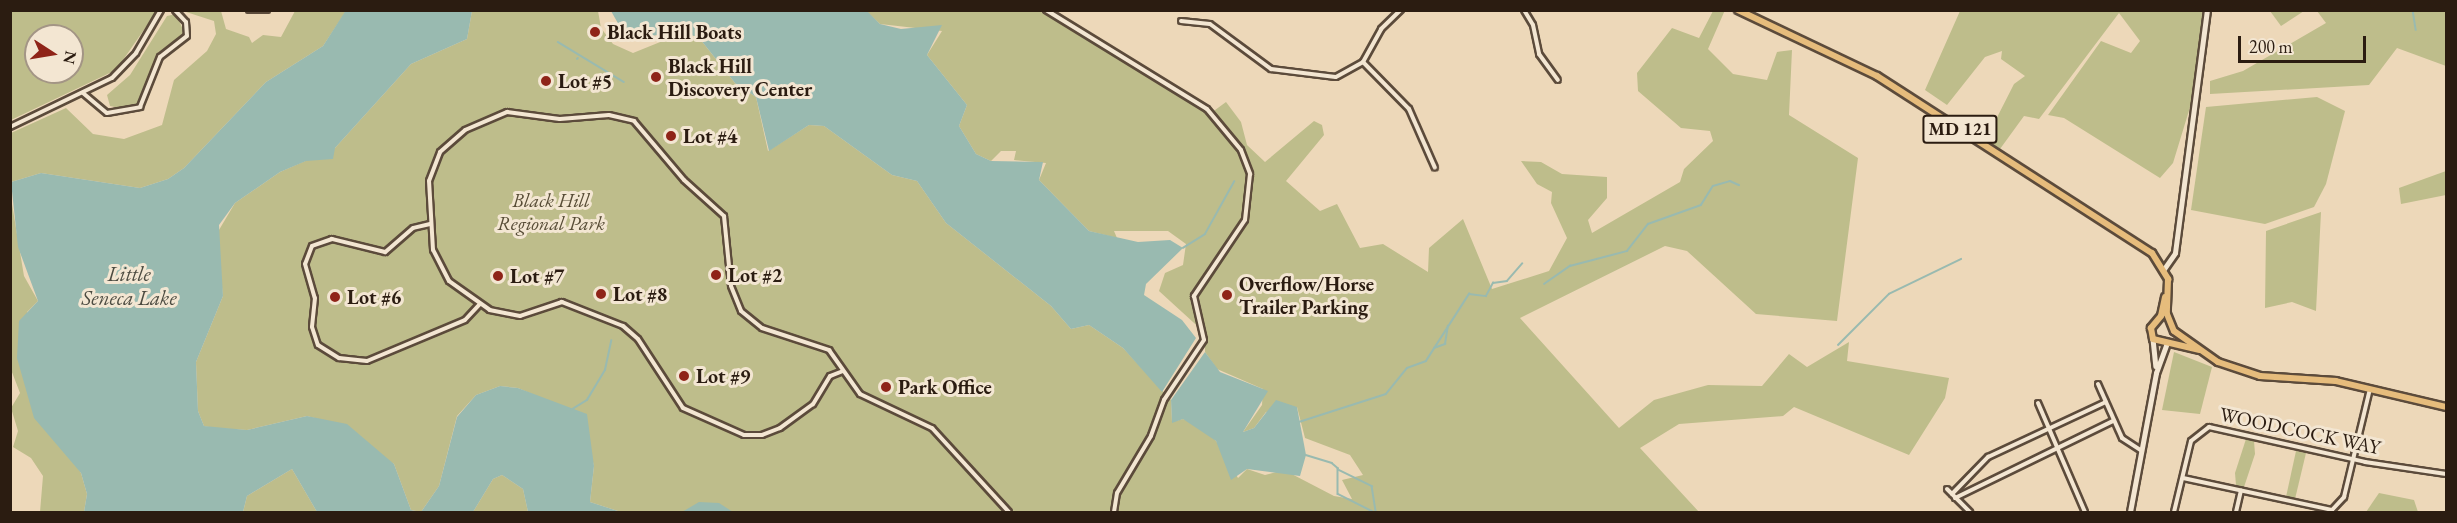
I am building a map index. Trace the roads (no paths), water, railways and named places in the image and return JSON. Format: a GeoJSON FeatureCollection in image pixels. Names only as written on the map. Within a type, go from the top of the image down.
{"type":"FeatureCollection","features":[{"type":"Feature","properties":{"kind":"main road","name":"MD 121"},"geometry":{"type":"LineString","coordinates":[[1738,10],[1877,76],[2152,253],[2164,271]]}},
{"type":"Feature","properties":{"kind":"main road"},"geometry":{"type":"LineString","coordinates":[[2164,271],[2157,321],[2151,328],[2152,339],[2200,350],[2260,376],[2351,385],[2446,407]]}},
{"type":"Feature","properties":{"kind":"main road"},"geometry":{"type":"LineString","coordinates":[[2164,271],[2170,323],[2174,331],[2200,350]]}},
{"type":"Feature","properties":{"kind":"main road"},"geometry":{"type":"LineString","coordinates":[[2157,321],[2170,323]]}},
{"type":"Feature","properties":{"kind":"main road"},"geometry":{"type":"LineString","coordinates":[[2168,343],[2174,331]]}},
{"type":"Feature","properties":{"kind":"street"},"geometry":{"type":"LineString","coordinates":[[10,127],[83,93],[130,61],[161,10]]}},
{"type":"Feature","properties":{"kind":"street"},"geometry":{"type":"LineString","coordinates":[[83,93],[107,113],[124,114],[140,106],[160,57],[187,36],[186,22],[175,10]]}},
{"type":"Feature","properties":{"kind":"street"},"geometry":{"type":"LineString","coordinates":[[249,10],[267,10]]}},
{"type":"Feature","properties":{"kind":"street"},"geometry":{"type":"LineString","coordinates":[[1046,10],[1129,65],[1218,119],[1245,157],[1251,191],[1239,232],[1196,292],[1204,340],[1164,400],[1151,436],[1117,493],[1114,513]]}},
{"type":"Feature","properties":{"kind":"street"},"geometry":{"type":"LineString","coordinates":[[1181,21],[1210,24],[1262,64],[1285,73],[1336,77],[1363,62],[1381,29],[1401,10]]}},
{"type":"Feature","properties":{"kind":"street"},"geometry":{"type":"LineString","coordinates":[[1524,10],[1533,25],[1539,54],[1558,80]]}},
{"type":"Feature","properties":{"kind":"street"},"geometry":{"type":"LineString","coordinates":[[2164,271],[2175,252],[2207,10]]}},
{"type":"Feature","properties":{"kind":"street"},"geometry":{"type":"LineString","coordinates":[[1363,62],[1409,109],[1435,168]]}},
{"type":"Feature","properties":{"kind":"street"},"geometry":{"type":"LineString","coordinates":[[843,371],[830,376],[814,402],[780,428],[762,435],[744,435],[683,408],[638,339],[623,326],[562,302],[511,316],[480,304],[441,270],[430,225],[433,165],[451,139],[481,120],[507,112],[634,121],[684,180],[724,216],[731,286],[741,311],[762,328],[821,346],[843,371],[860,394],[932,428],[1010,513]]}},
{"type":"Feature","properties":{"kind":"street"},"geometry":{"type":"LineString","coordinates":[[430,225],[413,228],[385,252],[332,239],[312,246],[305,264],[315,298],[312,327],[318,345],[339,358],[367,361],[465,320],[480,304]]}},
{"type":"Feature","properties":{"kind":"street"},"geometry":{"type":"LineString","coordinates":[[2152,339],[2156,373]]}},
{"type":"Feature","properties":{"kind":"street"},"geometry":{"type":"LineString","coordinates":[[2130,513],[2156,373],[2168,343]]}},
{"type":"Feature","properties":{"kind":"street"},"geometry":{"type":"LineString","coordinates":[[2098,384],[2113,421],[2128,446],[2143,452]]}},
{"type":"Feature","properties":{"kind":"street"},"geometry":{"type":"LineString","coordinates":[[2183,478],[2332,510],[2343,501],[2370,389]]}},
{"type":"Feature","properties":{"kind":"street"},"geometry":{"type":"LineString","coordinates":[[1954,496],[1988,457],[2106,402]]}},
{"type":"Feature","properties":{"kind":"street"},"geometry":{"type":"LineString","coordinates":[[2038,403],[2059,447],[2084,512]]}},
{"type":"Feature","properties":{"kind":"street"},"geometry":{"type":"LineString","coordinates":[[1954,496],[2113,421]]}},
{"type":"Feature","properties":{"kind":"street","name":"WOODCOCK WAY"},"geometry":{"type":"LineString","coordinates":[[2174,513],[2193,436],[2209,427],[2354,459],[2446,474]]}},
{"type":"Feature","properties":{"kind":"street"},"geometry":{"type":"LineString","coordinates":[[1947,489],[1970,513]]}},
{"type":"Feature","properties":{"kind":"street"},"geometry":{"type":"LineString","coordinates":[[2236,513],[2241,491]]}},
{"type":"Feature","properties":{"kind":"water","name":"Little Seneca Lake"},"geometry":{"type":"Polygon","coordinates":[[[346,10],[472,11],[467,39],[411,64],[335,148],[333,159],[306,161],[280,172],[235,203],[219,225],[223,296],[196,362],[198,411],[204,426],[247,430],[307,416],[347,424],[394,464],[411,510],[421,512],[317,512],[292,469],[247,496],[243,512],[84,512],[87,494],[81,473],[34,418],[17,358],[19,321],[38,301],[18,247],[11,182],[41,173],[140,188],[168,179],[184,168],[266,82],[323,46],[346,10]]]}},
{"type":"Feature","properties":{"kind":"water"},"geometry":{"type":"Polygon","coordinates":[[[866,10],[880,24],[901,29],[942,25],[927,55],[967,105],[959,126],[976,154],[991,161],[1043,162],[1039,180],[1089,231],[1138,242],[1170,240],[1183,248],[1146,284],[1144,295],[1182,320],[1196,338],[1162,392],[1123,348],[1089,325],[1071,329],[1051,306],[946,223],[917,181],[892,175],[824,126],[809,125],[769,151],[756,97],[735,83],[700,39],[681,30],[628,41],[611,11],[866,10]]]}},
{"type":"Feature","properties":{"kind":"water"},"geometry":{"type":"Polygon","coordinates":[[[1205,352],[1220,372],[1268,391],[1243,432],[1254,428],[1276,400],[1297,407],[1306,455],[1300,476],[1247,469],[1231,480],[1216,441],[1183,419],[1172,423],[1171,400],[1205,352]]]}},
{"type":"Feature","properties":{"kind":"water"},"geometry":{"type":"Polygon","coordinates":[[[500,386],[518,388],[587,414],[594,466],[590,502],[621,512],[528,512],[523,489],[502,475],[493,479],[473,512],[421,512],[439,486],[457,417],[476,395],[500,386]]]}},
{"type":"Feature","properties":{"kind":"water"},"geometry":{"type":"Polygon","coordinates":[[[699,502],[719,503],[733,512],[682,512],[699,502]]]}},
{"type":"Feature","properties":{"kind":"waterway"},"geometry":{"type":"LineString","coordinates":[[2413,10],[2416,30]]}},
{"type":"Feature","properties":{"kind":"waterway"},"geometry":{"type":"LineString","coordinates":[[558,42],[624,82]]}},
{"type":"Feature","properties":{"kind":"waterway"},"geometry":{"type":"LineString","coordinates":[[1544,284],[1570,266],[1627,251],[1648,224],[1701,205],[1713,186],[1730,181],[1739,185]]}},
{"type":"Feature","properties":{"kind":"waterway"},"geometry":{"type":"LineString","coordinates":[[1183,248],[1205,234],[1234,182]]}},
{"type":"Feature","properties":{"kind":"waterway"},"geometry":{"type":"LineString","coordinates":[[1838,345],[1889,294],[1961,259]]}},
{"type":"Feature","properties":{"kind":"waterway"},"geometry":{"type":"LineString","coordinates":[[1299,422],[1386,394],[1407,368],[1426,361],[1469,294],[1486,296],[1493,283],[1507,281],[1522,264]]}},
{"type":"Feature","properties":{"kind":"waterway"},"geometry":{"type":"LineString","coordinates":[[1434,348],[1445,344],[1448,326]]}},
{"type":"Feature","properties":{"kind":"waterway"},"geometry":{"type":"LineString","coordinates":[[571,410],[587,400],[605,370],[611,341]]}},
{"type":"Feature","properties":{"kind":"waterway"},"geometry":{"type":"LineString","coordinates":[[1306,455],[1332,463],[1338,468],[1338,494],[1374,512]]}},
{"type":"Feature","properties":{"kind":"waterway"},"geometry":{"type":"LineString","coordinates":[[1339,470],[1372,486],[1376,512]]}},
{"type":"Feature","properties":{"kind":"place","name":"Black Hill Boats"},"geometry":{"type":"Point","coordinates":[595,32]}},
{"type":"Feature","properties":{"kind":"place","name":"Black Hill Discovery Center"},"geometry":{"type":"Point","coordinates":[656,77]}},
{"type":"Feature","properties":{"kind":"place","name":"Lot #5"},"geometry":{"type":"Point","coordinates":[546,81]}},
{"type":"Feature","properties":{"kind":"place","name":"Lot #4"},"geometry":{"type":"Point","coordinates":[671,136]}},
{"type":"Feature","properties":{"kind":"place","name":"Lot #2"},"geometry":{"type":"Point","coordinates":[716,275]}},
{"type":"Feature","properties":{"kind":"place","name":"Lot #7"},"geometry":{"type":"Point","coordinates":[498,276]}},
{"type":"Feature","properties":{"kind":"place","name":"Lot #8"},"geometry":{"type":"Point","coordinates":[601,294]}},
{"type":"Feature","properties":{"kind":"place","name":"Overflow/Horse Trailer Parking"},"geometry":{"type":"Point","coordinates":[1227,295]}},
{"type":"Feature","properties":{"kind":"place","name":"Lot #6"},"geometry":{"type":"Point","coordinates":[335,297]}},
{"type":"Feature","properties":{"kind":"place","name":"Lot #9"},"geometry":{"type":"Point","coordinates":[684,376]}},
{"type":"Feature","properties":{"kind":"place","name":"Park Office"},"geometry":{"type":"Point","coordinates":[886,387]}},
{"type":"Feature","properties":{"kind":"park label","name":"Black Hill Regional Park"},"geometry":{"type":"Point","coordinates":[551,212]}}]}
